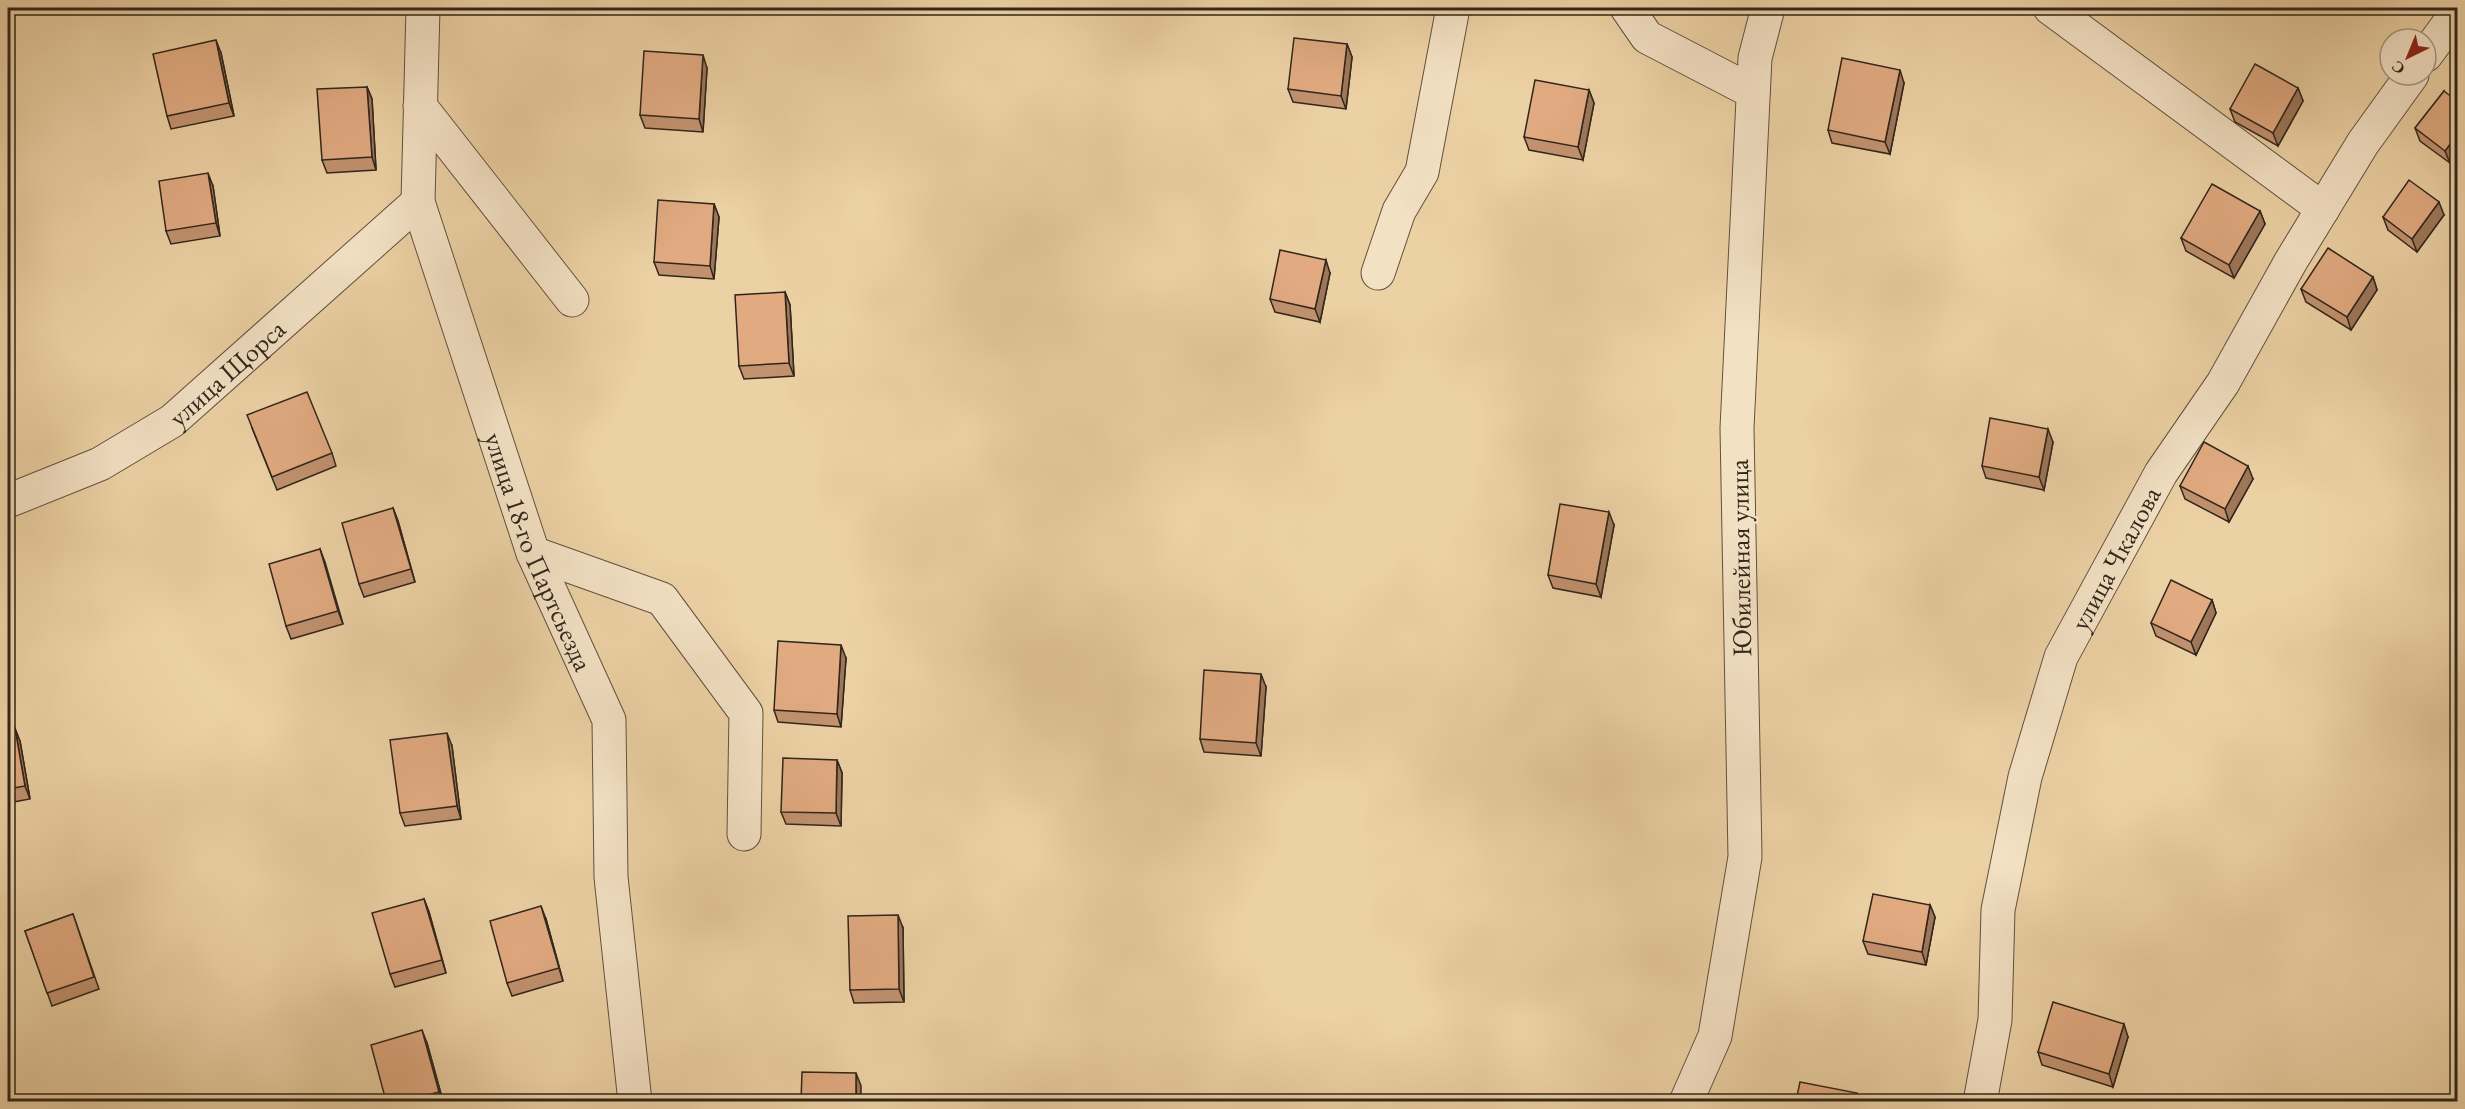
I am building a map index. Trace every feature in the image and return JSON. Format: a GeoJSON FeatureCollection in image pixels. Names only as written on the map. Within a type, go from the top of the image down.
{"type":"FeatureCollection","features":[{"type":"Feature","properties":{"kind":"street","name":"улица 18-го Партсьезда"},"geometry":{"type":"LineString","coordinates":[[423,8],[418,202],[533,553],[609,720],[611,877],[635,1101]]}},
{"type":"Feature","properties":{"kind":"street"},"geometry":{"type":"LineString","coordinates":[[1378,273],[1399,211],[1422,172],[1453,8]]}},
{"type":"Feature","properties":{"kind":"street"},"geometry":{"type":"LineString","coordinates":[[1627,8],[1647,37],[1753,92]]}},
{"type":"Feature","properties":{"kind":"street","name":"Юбилейная улица"},"geometry":{"type":"LineString","coordinates":[[1686,1101],[1715,1036],[1745,857],[1737,428],[1755,58],[1768,8]]}},
{"type":"Feature","properties":{"kind":"street"},"geometry":{"type":"LineString","coordinates":[[2050,8],[2323,209]]}},
{"type":"Feature","properties":{"kind":"street"},"geometry":{"type":"LineString","coordinates":[[2438,38],[2457,11]]}},
{"type":"Feature","properties":{"kind":"street","name":"улица Чкалова"},"geometry":{"type":"LineString","coordinates":[[1980,1101],[1995,1020],[1998,910],[2025,777],[2061,657],[2161,473],[2223,383],[2363,143],[2403,87]]}},
{"type":"Feature","properties":{"kind":"street"},"geometry":{"type":"LineString","coordinates":[[420,106],[572,300]]}},
{"type":"Feature","properties":{"kind":"street","name":"улица Щорса"},"geometry":{"type":"LineString","coordinates":[[8,501],[100,464],[172,421],[418,202]]}},
{"type":"Feature","properties":{"kind":"street"},"geometry":{"type":"LineString","coordinates":[[533,553],[662,599],[746,713],[744,834]]}},
{"type":"Feature","properties":{"kind":"building"},"geometry":{"type":"Polygon","coordinates":[[[1294,38],[1347,44],[1341,96],[1288,89],[1294,38]]]}},
{"type":"Feature","properties":{"kind":"building"},"geometry":{"type":"Polygon","coordinates":[[[216,40],[229,103],[167,116],[153,54],[216,40]]]}},
{"type":"Feature","properties":{"kind":"building"},"geometry":{"type":"Polygon","coordinates":[[[644,51],[703,55],[699,119],[640,115],[644,51]]]}},
{"type":"Feature","properties":{"kind":"building"},"geometry":{"type":"Polygon","coordinates":[[[1842,58],[1900,70],[1885,142],[1828,130],[1842,58]]]}},
{"type":"Feature","properties":{"kind":"building"},"geometry":{"type":"Polygon","coordinates":[[[2255,64],[2298,88],[2273,133],[2230,109],[2255,64]]]}},
{"type":"Feature","properties":{"kind":"building"},"geometry":{"type":"Polygon","coordinates":[[[1535,80],[1589,90],[1578,147],[1524,137],[1535,80]]]}},
{"type":"Feature","properties":{"kind":"building"},"geometry":{"type":"Polygon","coordinates":[[[367,87],[372,157],[322,160],[317,89],[367,87]]]}},
{"type":"Feature","properties":{"kind":"building"},"geometry":{"type":"Polygon","coordinates":[[[2444,91],[2457,101],[2457,135],[2445,151],[2415,128],[2444,91]]]}},
{"type":"Feature","properties":{"kind":"building"},"geometry":{"type":"Polygon","coordinates":[[[208,173],[216,223],[166,231],[159,181],[208,173]]]}},
{"type":"Feature","properties":{"kind":"building"},"geometry":{"type":"Polygon","coordinates":[[[2409,180],[2439,202],[2412,239],[2383,217],[2409,180]]]}},
{"type":"Feature","properties":{"kind":"building"},"geometry":{"type":"Polygon","coordinates":[[[2212,184],[2260,211],[2229,265],[2181,238],[2212,184]]]}},
{"type":"Feature","properties":{"kind":"building"},"geometry":{"type":"Polygon","coordinates":[[[658,200],[714,204],[710,266],[654,262],[658,200]]]}},
{"type":"Feature","properties":{"kind":"building"},"geometry":{"type":"Polygon","coordinates":[[[2328,248],[2373,277],[2347,317],[2301,289],[2328,248]]]}},
{"type":"Feature","properties":{"kind":"building"},"geometry":{"type":"Polygon","coordinates":[[[1280,250],[1326,260],[1315,309],[1270,299],[1280,250]]]}},
{"type":"Feature","properties":{"kind":"building"},"geometry":{"type":"Polygon","coordinates":[[[785,292],[789,363],[739,366],[735,295],[785,292]]]}},
{"type":"Feature","properties":{"kind":"building"},"geometry":{"type":"Polygon","coordinates":[[[307,392],[332,453],[272,477],[247,415],[307,392]]]}},
{"type":"Feature","properties":{"kind":"building"},"geometry":{"type":"Polygon","coordinates":[[[1990,418],[2048,429],[2039,477],[1982,466],[1990,418]]]}},
{"type":"Feature","properties":{"kind":"building"},"geometry":{"type":"Polygon","coordinates":[[[2204,442],[2248,466],[2225,509],[2180,486],[2204,442]]]}},
{"type":"Feature","properties":{"kind":"building"},"geometry":{"type":"Polygon","coordinates":[[[1560,504],[1609,512],[1596,584],[1548,575],[1560,504]]]}},
{"type":"Feature","properties":{"kind":"building"},"geometry":{"type":"Polygon","coordinates":[[[393,508],[411,569],[359,584],[342,523],[393,508]]]}},
{"type":"Feature","properties":{"kind":"building"},"geometry":{"type":"Polygon","coordinates":[[[320,549],[338,611],[286,626],[269,564],[320,549]]]}},
{"type":"Feature","properties":{"kind":"building"},"geometry":{"type":"Polygon","coordinates":[[[2171,580],[2212,600],[2191,642],[2151,623],[2171,580]]]}},
{"type":"Feature","properties":{"kind":"building"},"geometry":{"type":"Polygon","coordinates":[[[778,641],[841,645],[837,714],[774,710],[778,641]]]}},
{"type":"Feature","properties":{"kind":"building"},"geometry":{"type":"Polygon","coordinates":[[[1204,670],[1261,674],[1256,743],[1200,739],[1204,670]]]}},
{"type":"Feature","properties":{"kind":"building"},"geometry":{"type":"Polygon","coordinates":[[[15,728],[25,786],[8,789],[8,730],[15,728]]]}},
{"type":"Feature","properties":{"kind":"building"},"geometry":{"type":"Polygon","coordinates":[[[447,733],[457,806],[400,813],[390,740],[447,733]]]}},
{"type":"Feature","properties":{"kind":"building"},"geometry":{"type":"Polygon","coordinates":[[[783,758],[837,760],[836,813],[781,812],[783,758]]]}},
{"type":"Feature","properties":{"kind":"building"},"geometry":{"type":"Polygon","coordinates":[[[1873,894],[1930,905],[1922,952],[1863,941],[1873,894]]]}},
{"type":"Feature","properties":{"kind":"building"},"geometry":{"type":"Polygon","coordinates":[[[424,899],[442,960],[390,974],[372,913],[424,899]]]}},
{"type":"Feature","properties":{"kind":"building"},"geometry":{"type":"Polygon","coordinates":[[[541,906],[559,968],[507,983],[490,921],[541,906]]]}},
{"type":"Feature","properties":{"kind":"building"},"geometry":{"type":"Polygon","coordinates":[[[73,914],[94,977],[47,993],[25,931],[73,914]]]}},
{"type":"Feature","properties":{"kind":"building"},"geometry":{"type":"Polygon","coordinates":[[[898,915],[899,989],[850,990],[848,916],[898,915]]]}},
{"type":"Feature","properties":{"kind":"building"},"geometry":{"type":"Polygon","coordinates":[[[2053,1002],[2124,1024],[2109,1074],[2038,1052],[2053,1002]]]}},
{"type":"Feature","properties":{"kind":"building"},"geometry":{"type":"Polygon","coordinates":[[[422,1030],[439,1092],[405,1101],[386,1101],[371,1045],[422,1030]]]}},
{"type":"Feature","properties":{"kind":"building"},"geometry":{"type":"Polygon","coordinates":[[[802,1072],[856,1073],[856,1101],[801,1101],[802,1072]]]}},
{"type":"Feature","properties":{"kind":"building"},"geometry":{"type":"Polygon","coordinates":[[[1800,1082],[1857,1093],[1856,1101],[1796,1101],[1800,1082]]]}}]}
